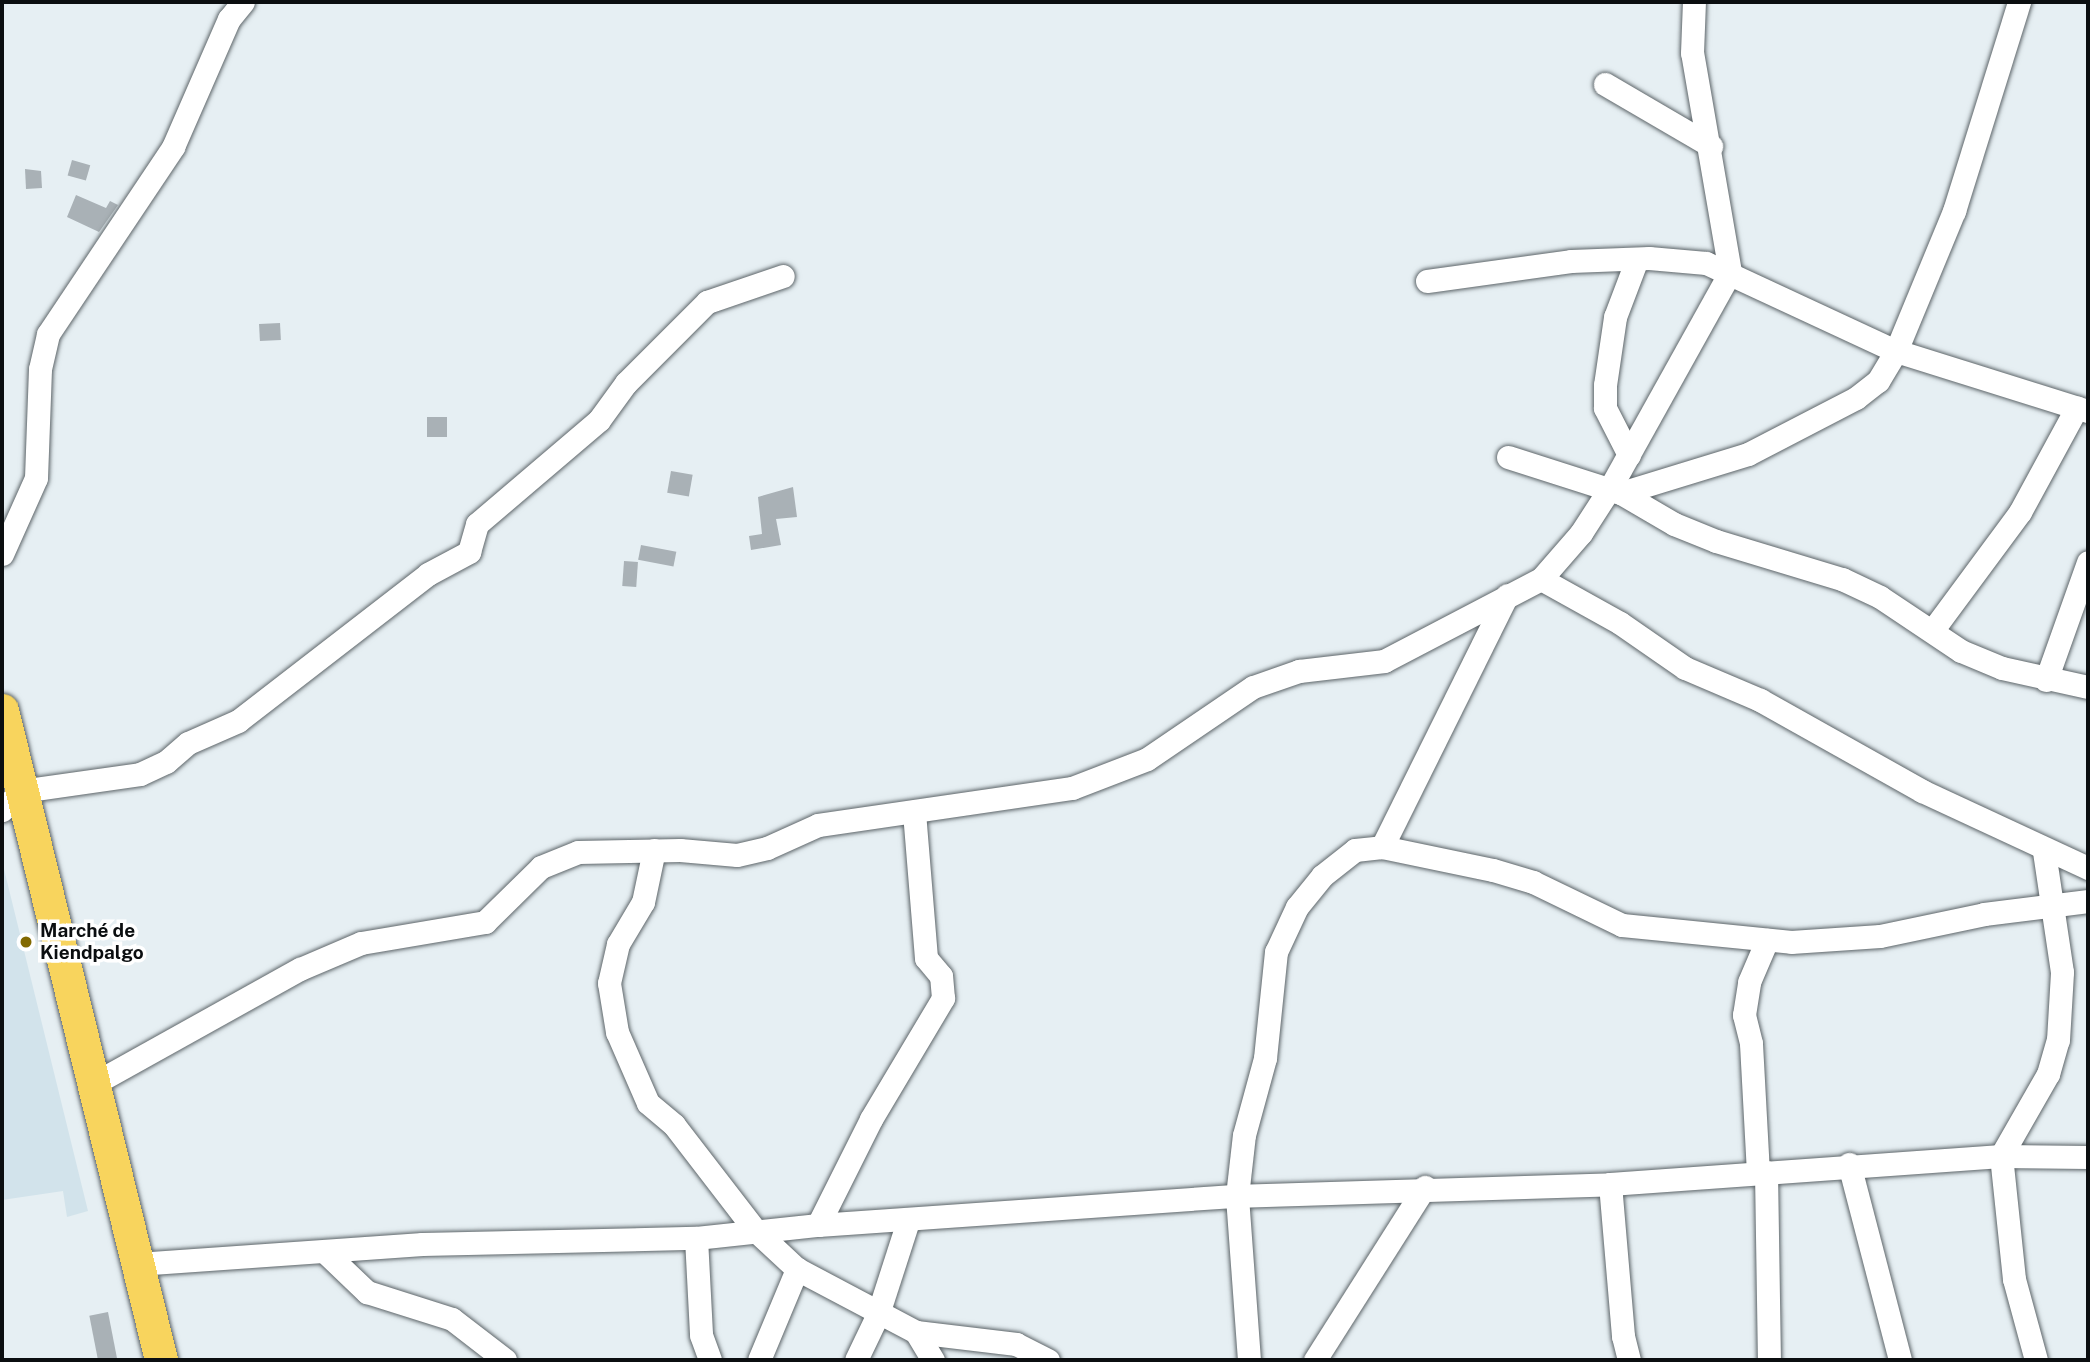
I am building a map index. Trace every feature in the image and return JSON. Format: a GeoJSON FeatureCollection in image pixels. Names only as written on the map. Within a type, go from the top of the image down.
{"type":"FeatureCollection","features":[{"type":"Feature","properties":{"kind":"highway"},"geometry":{"type":"LineString","coordinates":[[2,710],[12,800],[93,1084],[161,1360]]}},
{"type":"Feature","properties":{"kind":"street"},"geometry":{"type":"LineString","coordinates":[[2,554],[36,478],[40,369],[48,334],[173,147],[229,19],[243,2]]}},
{"type":"Feature","properties":{"kind":"street"},"geometry":{"type":"LineString","coordinates":[[93,1084],[300,969],[360,943],[485,922],[541,867],[578,852],[654,850],[737,855],[767,848],[818,825],[1072,788],[1147,758],[1253,687],[1299,671],[1384,661],[1541,579],[1615,490],[1629,455],[1730,272],[1711,146],[1692,53],[1694,2]]}},
{"type":"Feature","properties":{"kind":"street"},"geometry":{"type":"LineString","coordinates":[[1615,490],[1748,454],[1807,425],[1878,381],[1896,351],[1954,211],[2019,2]]}},
{"type":"Feature","properties":{"kind":"street"},"geometry":{"type":"LineString","coordinates":[[1605,84],[1711,146]]}},
{"type":"Feature","properties":{"kind":"street"},"geometry":{"type":"LineString","coordinates":[[1629,455],[1605,408],[1605,385],[1615,317],[1637,259]]}},
{"type":"Feature","properties":{"kind":"street"},"geometry":{"type":"LineString","coordinates":[[1427,281],[1571,261],[1637,259],[1706,263],[1896,351],[2083,409],[2020,512],[1933,631]]}},
{"type":"Feature","properties":{"kind":"street"},"geometry":{"type":"LineString","coordinates":[[12,800],[140,774],[166,762],[188,743],[238,721],[428,574],[469,552],[477,524],[599,419],[626,383],[707,302],[783,276]]}},
{"type":"Feature","properties":{"kind":"street"},"geometry":{"type":"LineString","coordinates":[[1508,457],[1615,490],[1674,524],[1716,541],[1842,579],[1961,650],[2046,680],[2088,687]]}},
{"type":"Feature","properties":{"kind":"street"},"geometry":{"type":"LineString","coordinates":[[2046,680],[2088,562]]}},
{"type":"Feature","properties":{"kind":"street"},"geometry":{"type":"LineString","coordinates":[[1541,579],[1620,623],[1685,668],[1760,701],[1922,791],[2045,852],[2088,868]]}},
{"type":"Feature","properties":{"kind":"street"},"geometry":{"type":"LineString","coordinates":[[1382,847],[1507,595]]}},
{"type":"Feature","properties":{"kind":"street"},"geometry":{"type":"LineString","coordinates":[[818,1225],[872,1118],[943,998],[941,976],[926,958],[914,811]]}},
{"type":"Feature","properties":{"kind":"street"},"geometry":{"type":"LineString","coordinates":[[1249,1360],[1237,1196],[1244,1135],[1265,1058],[1276,952],[1297,907],[1322,876],[1355,850],[1382,847],[1533,882],[1622,925],[1767,940],[1833,942],[2088,901]]}},
{"type":"Feature","properties":{"kind":"street"},"geometry":{"type":"LineString","coordinates":[[654,850],[643,902],[618,944],[609,983],[617,1032],[648,1103],[674,1125],[755,1230],[797,1269],[877,1314],[916,1332],[1016,1344],[1048,1360]]}},
{"type":"Feature","properties":{"kind":"street"},"geometry":{"type":"LineString","coordinates":[[2027,1356],[2014,1279],[2001,1156],[2049,1074],[2058,1040],[2062,972],[2045,852]]}},
{"type":"Feature","properties":{"kind":"street"},"geometry":{"type":"LineString","coordinates":[[1767,940],[1749,982],[1744,1014],[1751,1043],[1762,1172],[1769,1360]]}},
{"type":"Feature","properties":{"kind":"street"},"geometry":{"type":"LineString","coordinates":[[137,1265],[422,1244],[696,1238],[818,1225],[908,1221],[1237,1196],[1424,1187],[1610,1184],[1849,1164],[2001,1156],[2088,1157]]}},
{"type":"Feature","properties":{"kind":"street"},"geometry":{"type":"LineString","coordinates":[[1849,1164],[1900,1360]]}},
{"type":"Feature","properties":{"kind":"street"},"geometry":{"type":"LineString","coordinates":[[1610,1184],[1623,1336],[1629,1360]]}},
{"type":"Feature","properties":{"kind":"street"},"geometry":{"type":"LineString","coordinates":[[1315,1360],[1424,1187]]}},
{"type":"Feature","properties":{"kind":"street"},"geometry":{"type":"LineString","coordinates":[[856,1360],[877,1314],[908,1221]]}},
{"type":"Feature","properties":{"kind":"street"},"geometry":{"type":"LineString","coordinates":[[696,1238],[701,1335],[710,1360]]}},
{"type":"Feature","properties":{"kind":"street"},"geometry":{"type":"LineString","coordinates":[[326,1253],[367,1292],[452,1319],[495,1357]]}},
{"type":"Feature","properties":{"kind":"street"},"geometry":{"type":"LineString","coordinates":[[759,1360],[797,1269]]}},
{"type":"Feature","properties":{"kind":"street"},"geometry":{"type":"LineString","coordinates":[[916,1332],[933,1360]]}},
{"type":"Feature","properties":{"kind":"shaded area"},"geometry":{"type":"Polygon","coordinates":[[[2,861],[88,1211],[67,1217],[63,1191],[2,1200],[2,861]]]}},
{"type":"Feature","properties":{"kind":"building"},"geometry":{"type":"Polygon","coordinates":[[[72,160],[90,165],[86,181],[68,175],[72,160]]]}},
{"type":"Feature","properties":{"kind":"building"},"geometry":{"type":"Polygon","coordinates":[[[25,169],[41,171],[42,188],[26,189],[25,169]]]}},
{"type":"Feature","properties":{"kind":"building"},"geometry":{"type":"Polygon","coordinates":[[[76,195],[106,208],[110,201],[118,205],[99,232],[67,217],[76,195]]]}},
{"type":"Feature","properties":{"kind":"building"},"geometry":{"type":"Polygon","coordinates":[[[280,323],[281,340],[260,341],[259,324],[280,323]]]}},
{"type":"Feature","properties":{"kind":"building"},"geometry":{"type":"Polygon","coordinates":[[[427,417],[447,417],[447,437],[427,437],[427,417]]]}},
{"type":"Feature","properties":{"kind":"building"},"geometry":{"type":"Polygon","coordinates":[[[671,471],[693,475],[689,496],[667,493],[671,471]]]}},
{"type":"Feature","properties":{"kind":"building"},"geometry":{"type":"Polygon","coordinates":[[[793,487],[797,517],[776,519],[781,545],[751,550],[749,536],[762,534],[758,497],[793,487]]]}},
{"type":"Feature","properties":{"kind":"building"},"geometry":{"type":"Polygon","coordinates":[[[641,545],[676,552],[673,567],[638,560],[641,545]]]}},
{"type":"Feature","properties":{"kind":"building"},"geometry":{"type":"Polygon","coordinates":[[[624,561],[638,562],[636,587],[622,586],[624,561]]]}},
{"type":"Feature","properties":{"kind":"building"},"geometry":{"type":"Polygon","coordinates":[[[108,1312],[117,1360],[98,1360],[89,1316],[108,1312]]]}},
{"type":"Feature","properties":{"kind":"place","name":"Marché de Kiendpalgo"},"geometry":{"type":"Point","coordinates":[26,942]}}]}
